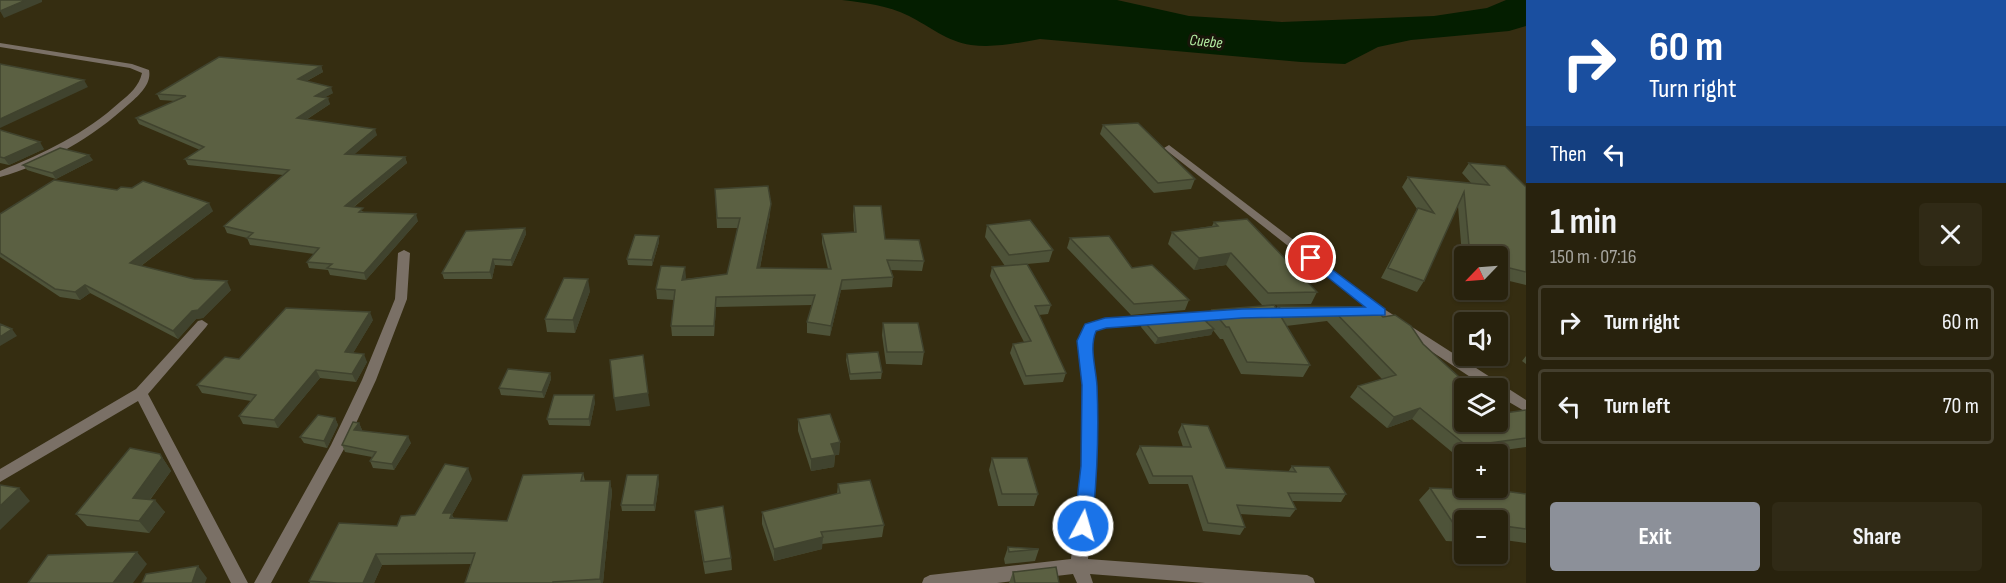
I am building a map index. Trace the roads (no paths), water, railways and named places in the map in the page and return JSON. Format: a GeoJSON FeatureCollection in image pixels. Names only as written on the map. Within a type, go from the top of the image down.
{"type":"FeatureCollection","features":[{"type":"Feature","properties":{"kind":"street"},"geometry":{"type":"LineString","coordinates":[[0,45],[132,66],[146,72],[146,79],[134,95],[106,121],[78,140],[0,174]]}},
{"type":"Feature","properties":{"kind":"street"},"geometry":{"type":"LineString","coordinates":[[1169,148],[1380,312],[1526,407]]}},
{"type":"Feature","properties":{"kind":"street"},"geometry":{"type":"LineString","coordinates":[[262,583],[338,447],[369,380],[401,300],[404,253]]}},
{"type":"Feature","properties":{"kind":"street"},"geometry":{"type":"LineString","coordinates":[[1360,310],[1380,312]]}},
{"type":"Feature","properties":{"kind":"street"},"geometry":{"type":"LineString","coordinates":[[1084,583],[1079,566],[1089,466],[1089,385],[1085,341],[1090,328],[1105,323],[1242,314]]}},
{"type":"Feature","properties":{"kind":"street"},"geometry":{"type":"LineString","coordinates":[[0,476],[141,393],[202,324]]}},
{"type":"Feature","properties":{"kind":"street"},"geometry":{"type":"LineString","coordinates":[[141,393],[240,583]]}},
{"type":"Feature","properties":{"kind":"street"},"geometry":{"type":"LineString","coordinates":[[930,583],[1079,566],[1307,583]]}},
{"type":"Feature","properties":{"kind":"water","name":"Cuebe"},"geometry":{"type":"Polygon","coordinates":[[[842,0],[1117,0],[1189,16],[1282,22],[1434,16],[1487,8],[1506,0],[1526,0],[1526,26],[1509,31],[1411,40],[1378,47],[1345,64],[1040,39],[997,45],[971,45],[947,37],[892,9],[842,0]]]}}]}
